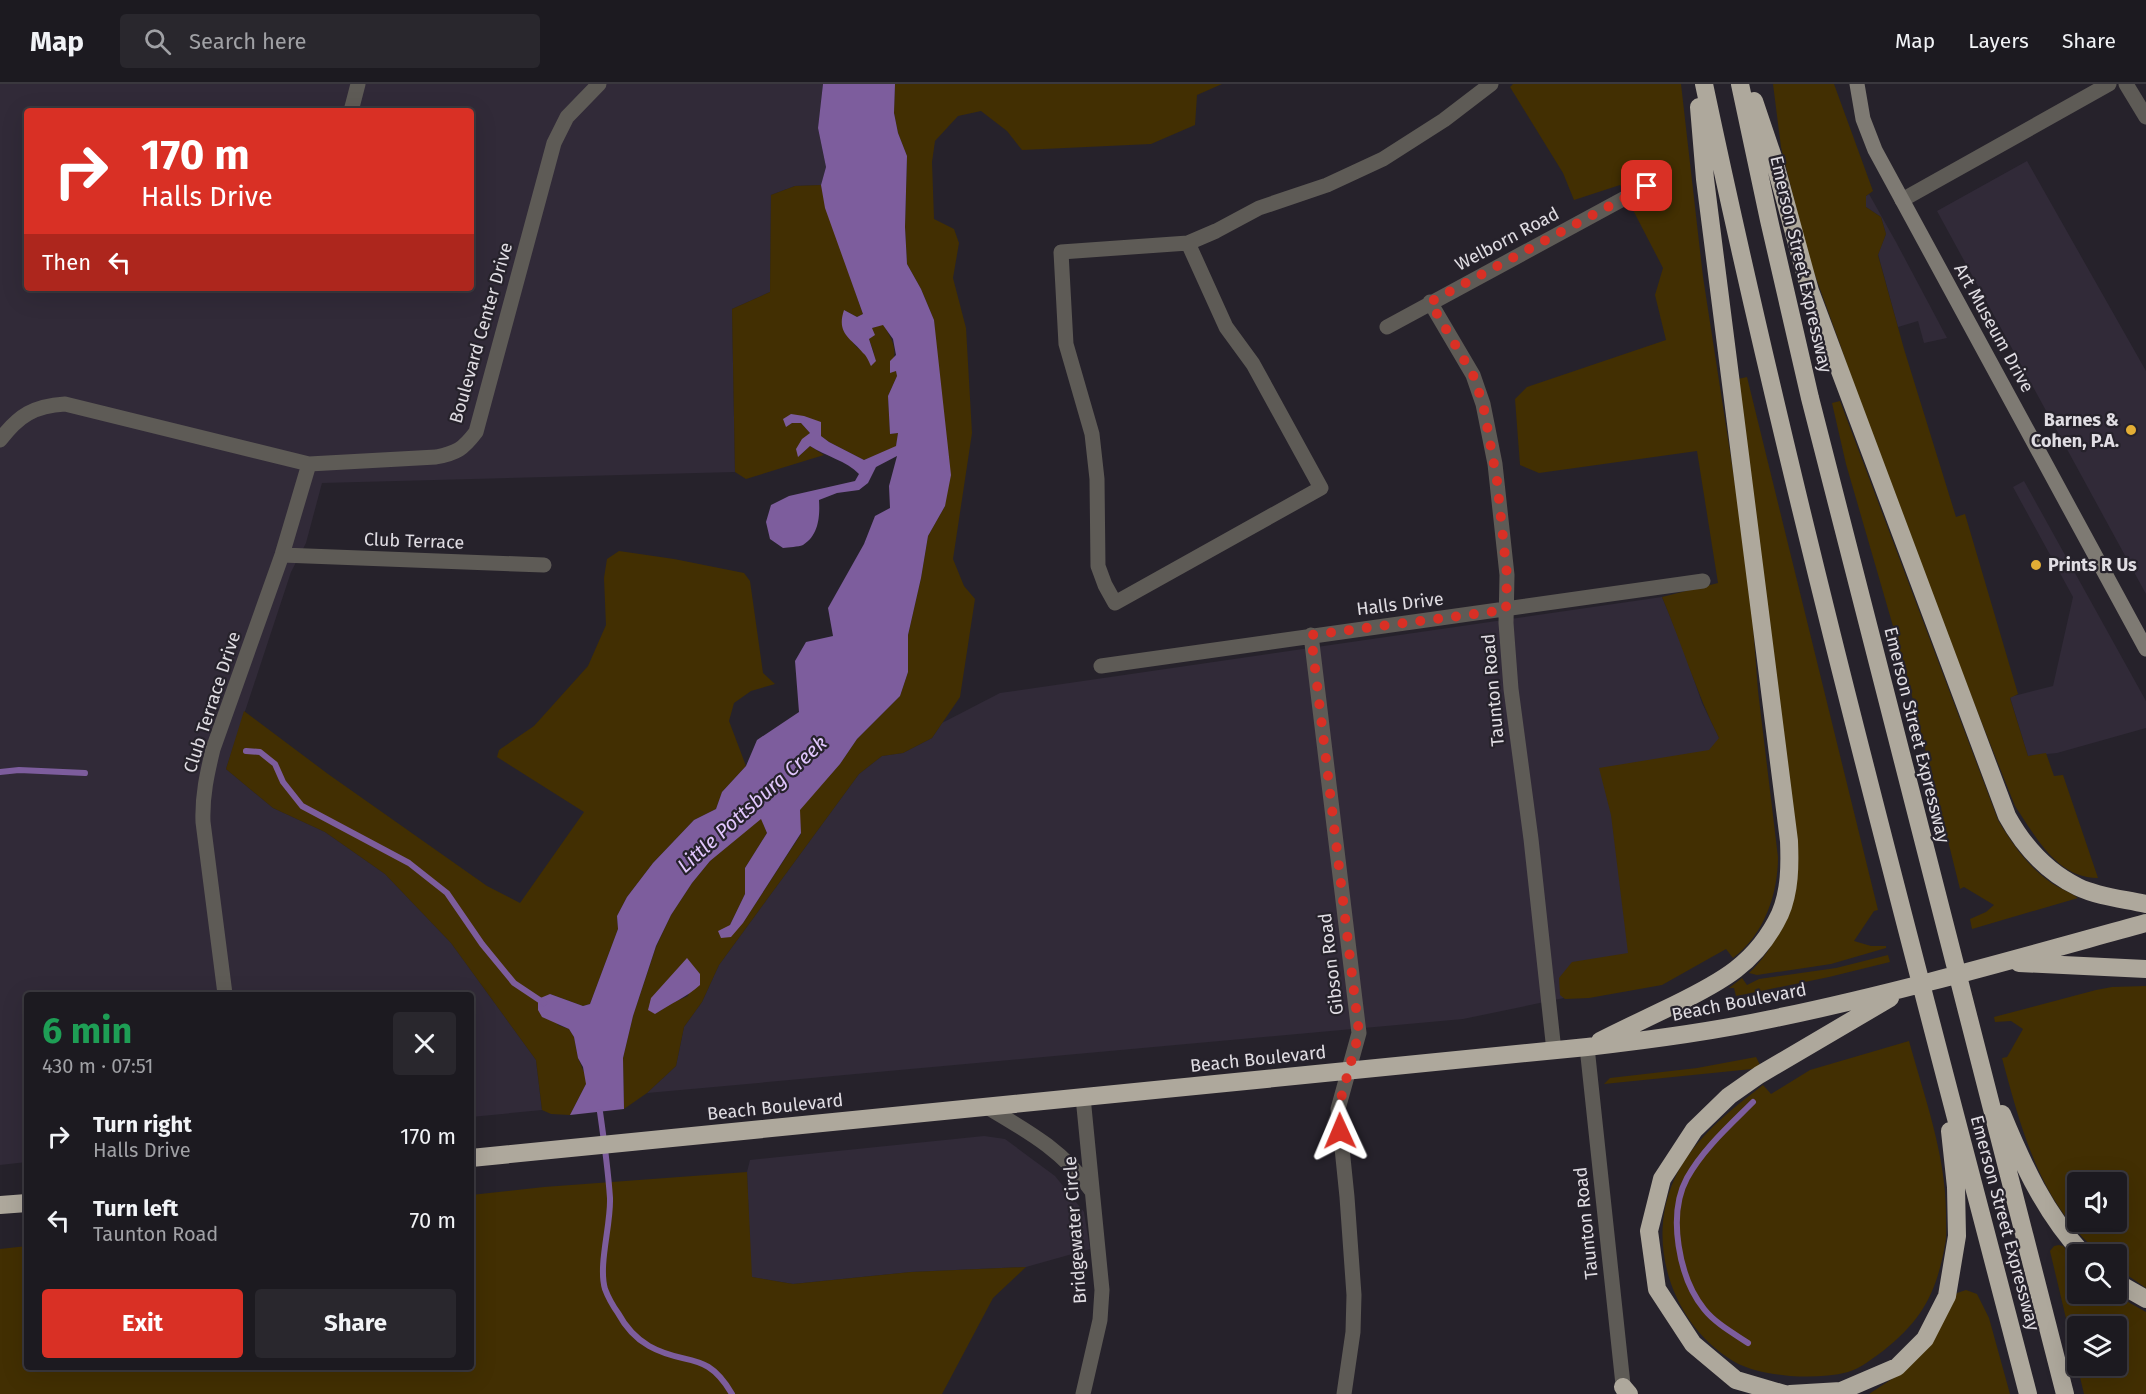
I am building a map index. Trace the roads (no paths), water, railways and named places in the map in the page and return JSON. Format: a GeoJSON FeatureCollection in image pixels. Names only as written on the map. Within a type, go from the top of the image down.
{"type":"FeatureCollection","features":[{"type":"Feature","properties":{"kind":"highway"},"geometry":{"type":"LineString","coordinates":[[1587,1047],[1708,988],[1738,969],[1762,944],[1781,912],[1790,867],[1789,841],[1706,191],[1697,84]]}},
{"type":"Feature","properties":{"kind":"highway","name":"Emerson Street Expressway"},"geometry":{"type":"LineString","coordinates":[[1704,84],[1778,415],[1903,914],[2028,1394]]}},
{"type":"Feature","properties":{"kind":"highway","name":"Emerson Street Expressway"},"geometry":{"type":"LineString","coordinates":[[1740,84],[1807,387],[2065,1394]]}},
{"type":"Feature","properties":{"kind":"highway"},"geometry":{"type":"LineString","coordinates":[[1748,84],[1774,160],[1810,291],[2007,816],[2017,834],[2030,850],[2059,875],[2079,888],[2146,904]]}},
{"type":"Feature","properties":{"kind":"highway","name":"Beach Boulevard"},"geometry":{"type":"LineString","coordinates":[[474,1158],[1554,1051],[1668,1037],[1760,1021],[1909,987],[2146,923]]}},
{"type":"Feature","properties":{"kind":"highway"},"geometry":{"type":"LineString","coordinates":[[1999,963],[2146,969]]}},
{"type":"Feature","properties":{"kind":"highway"},"geometry":{"type":"LineString","coordinates":[[1784,1394],[1737,1380],[1701,1351],[1693,1344],[1658,1289],[1649,1231],[1662,1179],[1694,1130],[1729,1096],[1909,987]]}},
{"type":"Feature","properties":{"kind":"highway"},"geometry":{"type":"LineString","coordinates":[[1977,1054],[2032,1181],[2060,1227],[2074,1244]]}},
{"type":"Feature","properties":{"kind":"highway"},"geometry":{"type":"LineString","coordinates":[[1790,1394],[1841,1391],[1897,1367],[1925,1339],[1947,1296],[1957,1236],[1956,1187],[1942,1064]]}},
{"type":"Feature","properties":{"kind":"highway"},"geometry":{"type":"LineString","coordinates":[[0,1205],[24,1203]]}},
{"type":"Feature","properties":{"kind":"highway"},"geometry":{"type":"LineString","coordinates":[[2127,1288],[2146,1299]]}},
{"type":"Feature","properties":{"kind":"street"},"geometry":{"type":"LineString","coordinates":[[352,108],[358,84]]}},
{"type":"Feature","properties":{"kind":"street","name":"Boulevard Center Drive"},"geometry":{"type":"LineString","coordinates":[[0,440],[10,427],[24,416],[44,406],[65,404],[309,464],[436,457],[453,453],[466,446],[476,432],[554,143],[567,117],[599,84]]}},
{"type":"Feature","properties":{"kind":"street"},"geometry":{"type":"LineString","coordinates":[[1188,243],[1226,327],[1253,364],[1321,488],[1114,603],[1098,566],[1097,480],[1092,434],[1066,344],[1061,252],[1188,243],[1259,208],[1326,185],[1383,159],[1444,120],[1491,84]]}},
{"type":"Feature","properties":{"kind":"street","name":"Art Museum Drive"},"geometry":{"type":"LineString","coordinates":[[1857,84],[1863,119],[1875,150],[2146,649]]}},
{"type":"Feature","properties":{"kind":"street"},"geometry":{"type":"LineString","coordinates":[[1902,200],[2109,84]]}},
{"type":"Feature","properties":{"kind":"street"},"geometry":{"type":"LineString","coordinates":[[2126,84],[2146,117]]}},
{"type":"Feature","properties":{"kind":"street","name":"Welborn Road"},"geometry":{"type":"LineString","coordinates":[[1386,327],[1647,186]]}},
{"type":"Feature","properties":{"kind":"street","name":"Taunton Road"},"geometry":{"type":"LineString","coordinates":[[1430,302],[1473,375],[1483,404],[1497,481],[1507,575],[1506,610],[1511,689],[1531,839],[1554,1051]]}},
{"type":"Feature","properties":{"kind":"street","name":"Club Terrace Drive"},"geometry":{"type":"LineString","coordinates":[[225,992],[203,822],[204,790],[213,749],[282,555],[309,464]]}},
{"type":"Feature","properties":{"kind":"street","name":"Club Terrace"},"geometry":{"type":"LineString","coordinates":[[282,555],[544,565]]}},
{"type":"Feature","properties":{"kind":"street","name":"Halls Drive"},"geometry":{"type":"LineString","coordinates":[[1101,666],[1703,581]]}},
{"type":"Feature","properties":{"kind":"street","name":"Gibson Road"},"geometry":{"type":"LineString","coordinates":[[1311,635],[1359,1033],[1338,1109],[1354,1295],[1353,1332],[1344,1394]]}},
{"type":"Feature","properties":{"kind":"street","name":"Taunton Road"},"geometry":{"type":"LineString","coordinates":[[1587,1047],[1625,1391]]}},
{"type":"Feature","properties":{"kind":"street","name":"Bridgewater Circle"},"geometry":{"type":"LineString","coordinates":[[1083,1097],[1102,1290],[1100,1320],[1083,1394]]}},
{"type":"Feature","properties":{"kind":"street"},"geometry":{"type":"LineString","coordinates":[[987,1107],[1034,1135],[1061,1155],[1093,1192]]}},
{"type":"Feature","properties":{"kind":"water"},"geometry":{"type":"Polygon","coordinates":[[[823,84],[895,84],[894,113],[898,133],[907,156],[905,227],[907,264],[934,320],[951,475],[945,506],[928,536],[908,635],[908,672],[900,696],[857,739],[840,764],[800,810],[801,833],[743,923],[731,937],[721,938],[718,931],[730,925],[745,894],[745,868],[767,833],[761,819],[710,861],[692,883],[671,915],[656,946],[633,1016],[623,1058],[624,1109],[570,1115],[586,1084],[583,1067],[578,1058],[574,1037],[569,1029],[542,1017],[538,1010],[538,999],[550,994],[583,1006],[590,1004],[618,929],[617,916],[627,897],[653,863],[694,820],[716,809],[722,792],[746,766],[757,740],[799,712],[795,661],[806,642],[833,636],[828,608],[864,544],[875,516],[890,508],[889,486],[897,456],[876,467],[868,483],[859,490],[837,493],[819,500],[819,519],[815,531],[803,545],[783,548],[770,539],[766,522],[771,505],[789,496],[855,481],[859,474],[854,469],[810,446],[798,457],[796,449],[802,439],[810,433],[801,423],[792,423],[786,427],[783,419],[791,414],[821,422],[821,436],[864,460],[896,446],[898,433],[890,434],[888,396],[897,376],[896,371],[890,373],[890,361],[896,355],[893,339],[883,325],[872,328],[875,335],[869,339],[876,361],[871,366],[866,356],[843,330],[844,310],[857,317],[863,314],[825,208],[821,185],[826,167],[818,128],[823,84]]]}},
{"type":"Feature","properties":{"kind":"water"},"geometry":{"type":"Polygon","coordinates":[[[687,958],[700,974],[700,985],[655,1014],[648,1010],[651,998],[687,958]]]}},
{"type":"Feature","properties":{"kind":"waterway"},"geometry":{"type":"LineString","coordinates":[[246,751],[260,752],[275,764],[283,782],[302,806],[409,863],[447,893],[482,944],[514,983],[544,1003]]}},
{"type":"Feature","properties":{"kind":"waterway"},"geometry":{"type":"LineString","coordinates":[[0,772],[19,770],[85,773]]}},
{"type":"Feature","properties":{"kind":"waterway"},"geometry":{"type":"LineString","coordinates":[[1748,1343],[1713,1319],[1695,1296],[1682,1264],[1677,1228],[1681,1193],[1693,1167],[1709,1147],[1753,1102]]}},
{"type":"Feature","properties":{"kind":"waterway","name":"Little Pottsburg Creek"},"geometry":{"type":"LineString","coordinates":[[600,1112],[610,1198],[603,1279],[612,1304],[624,1323],[639,1339],[662,1352],[695,1361],[713,1370],[732,1394]]}},
{"type":"Feature","properties":{"kind":"place","name":"Barnes & Cohen, P.A."},"geometry":{"type":"Point","coordinates":[2131,430]}},
{"type":"Feature","properties":{"kind":"place","name":"Prints R Us"},"geometry":{"type":"Point","coordinates":[2036,565]}}]}
